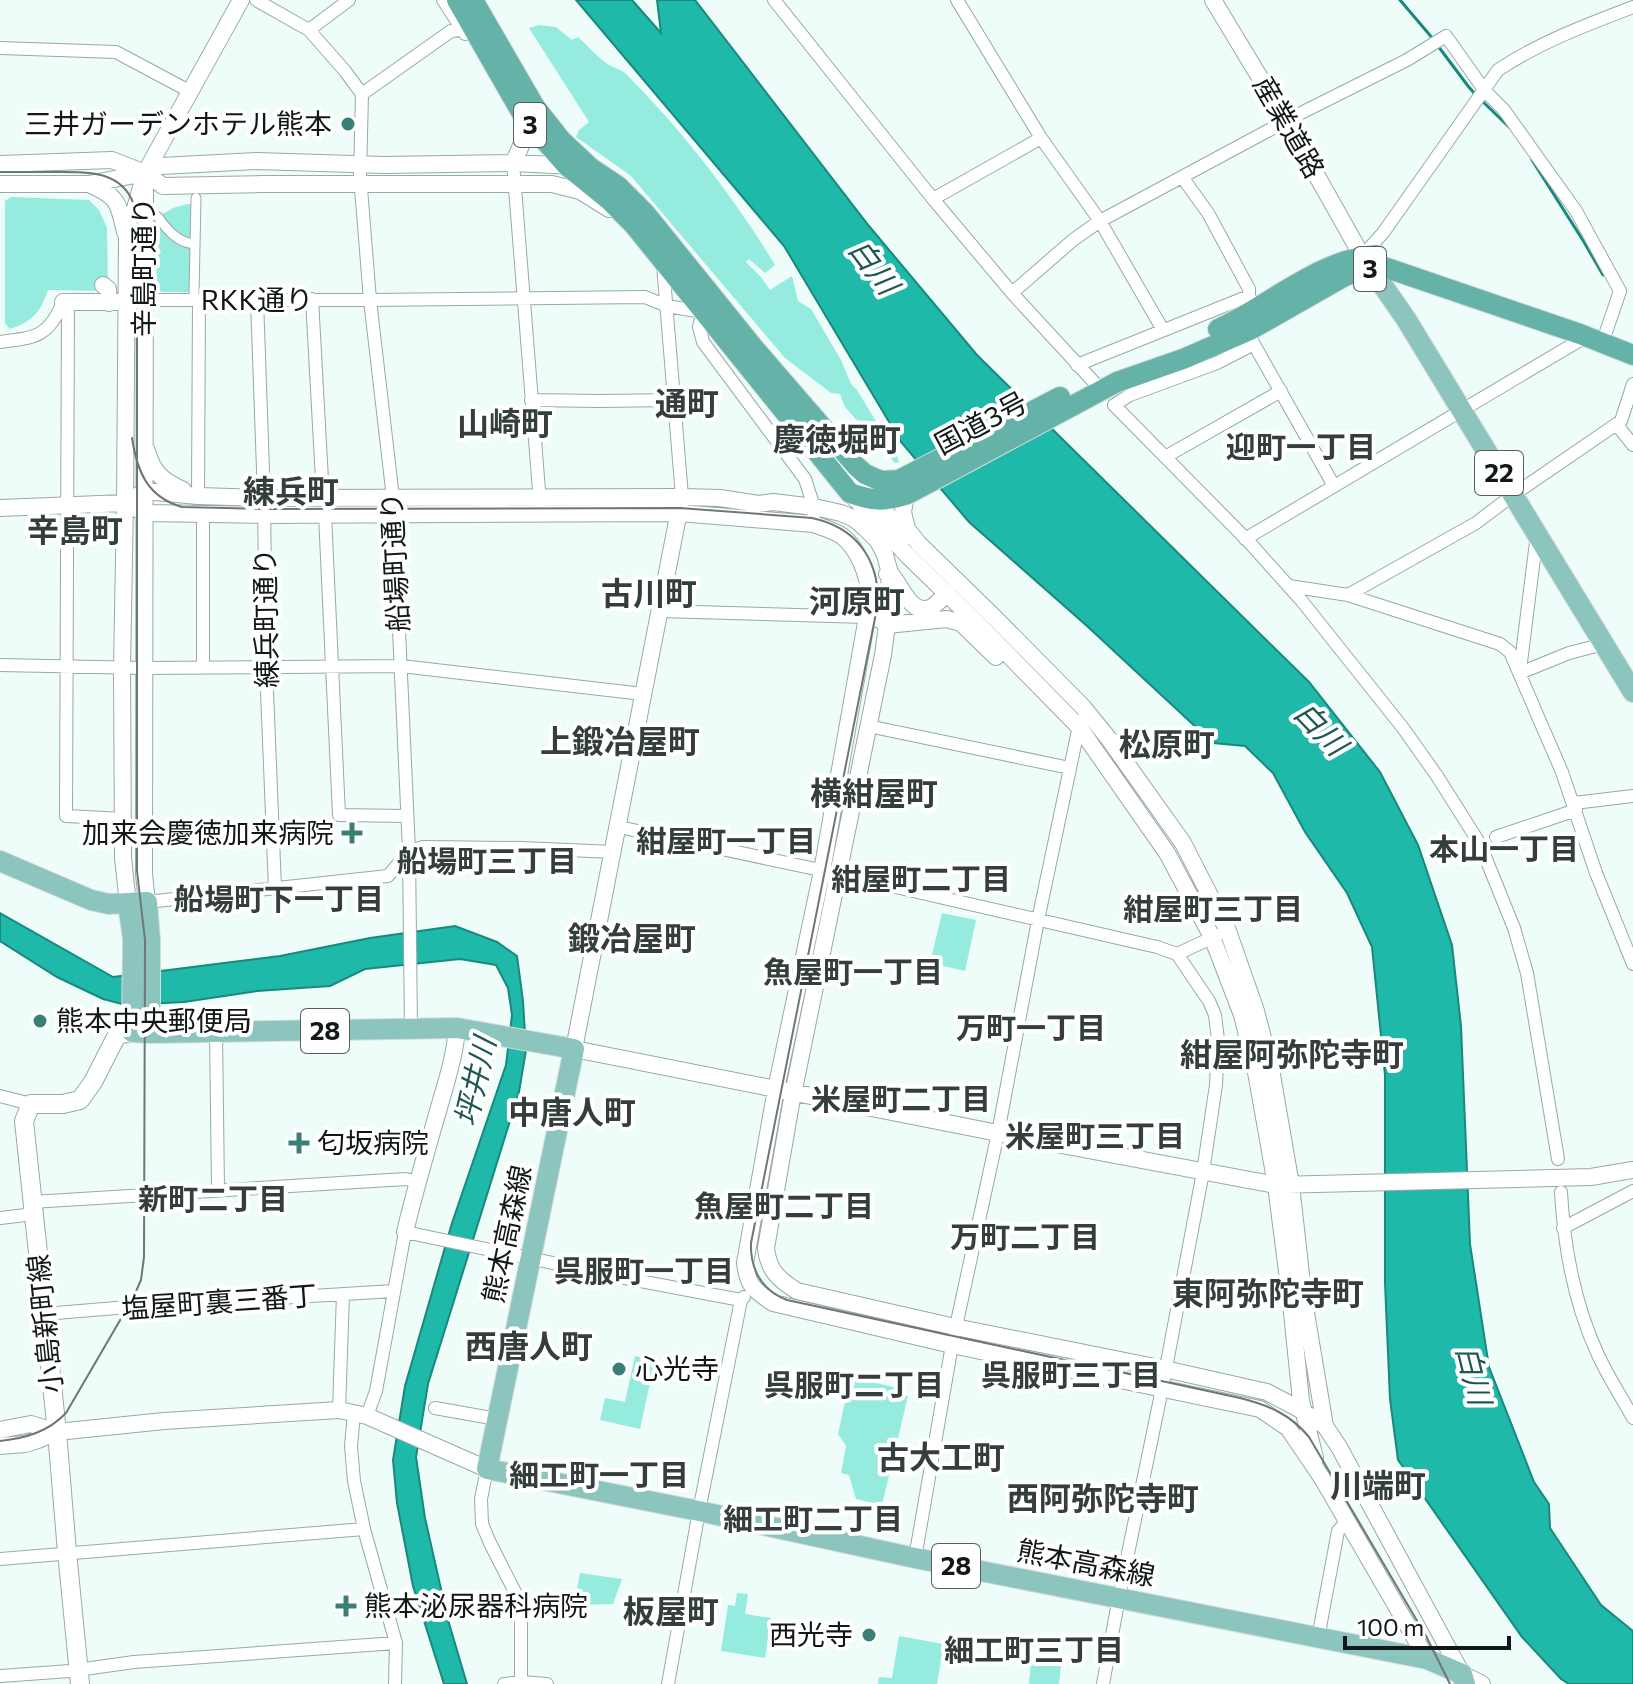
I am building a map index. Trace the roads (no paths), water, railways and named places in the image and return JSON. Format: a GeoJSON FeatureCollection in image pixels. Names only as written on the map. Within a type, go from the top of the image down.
{"type":"FeatureCollection","features":[{"type":"Feature","properties":{"kind":"highway","name":"3"},"geometry":{"type":"LineString","coordinates":[[457,0],[466,27],[505,84],[529,112],[591,168],[618,186],[645,213],[811,416],[865,474],[881,481],[892,494]]}},
{"type":"Feature","properties":{"kind":"highway","name":"3"},"geometry":{"type":"LineString","coordinates":[[473,0],[539,135],[566,165],[634,225],[850,493]]}},
{"type":"Feature","properties":{"kind":"highway","name":"国道3号"},"geometry":{"type":"LineString","coordinates":[[892,494],[1117,382],[1250,338],[1345,276],[1359,271],[1366,263]]}},
{"type":"Feature","properties":{"kind":"highway","name":"国道3号"},"geometry":{"type":"LineString","coordinates":[[1093,393],[1112,370],[1240,319],[1252,302],[1337,264],[1366,263],[1384,267],[1633,343]]}},
{"type":"Feature","properties":{"kind":"highway","name":"国道3号"},"geometry":{"type":"LineString","coordinates":[[1597,334],[1633,355]]}},
{"type":"Feature","properties":{"kind":"highway"},"geometry":{"type":"LineString","coordinates":[[850,493],[892,494]]}},
{"type":"Feature","properties":{"kind":"main road","name":"22"},"geometry":{"type":"LineString","coordinates":[[1366,263],[1406,319],[1633,692]]}},
{"type":"Feature","properties":{"kind":"main road"},"geometry":{"type":"LineString","coordinates":[[0,861],[91,900],[109,904],[137,903],[142,940],[141,1033],[117,1035],[80,1100],[63,1104],[31,1104]]}},
{"type":"Feature","properties":{"kind":"main road","name":"28"},"geometry":{"type":"LineString","coordinates":[[141,1033],[457,1028],[574,1049]]}},
{"type":"Feature","properties":{"kind":"main road","name":"熊本高森線"},"geometry":{"type":"LineString","coordinates":[[574,1049],[487,1469],[915,1558],[1427,1659],[1464,1679]]}},
{"type":"Feature","properties":{"kind":"main road","name":"小島新町線"},"geometry":{"type":"LineString","coordinates":[[31,1104],[24,1121],[80,1677]]}},
{"type":"Feature","properties":{"kind":"main road"},"geometry":{"type":"LineString","coordinates":[[1427,1659],[1439,1684]]}},
{"type":"Feature","properties":{"kind":"street"},"geometry":{"type":"LineString","coordinates":[[145,173],[241,0]]}},
{"type":"Feature","properties":{"kind":"street"},"geometry":{"type":"LineString","coordinates":[[256,0],[309,30],[362,94],[451,31],[466,27],[443,0]]}},
{"type":"Feature","properties":{"kind":"street"},"geometry":{"type":"LineString","coordinates":[[309,30],[349,0]]}},
{"type":"Feature","properties":{"kind":"street"},"geometry":{"type":"LineString","coordinates":[[774,0],[933,199],[1077,365],[1093,393],[1165,457],[1289,586],[1403,728],[1437,776],[1480,844],[1514,928],[1527,973],[1558,1159]]}},
{"type":"Feature","properties":{"kind":"street"},"geometry":{"type":"LineString","coordinates":[[957,0],[1041,138],[1100,221],[1163,330]]}},
{"type":"Feature","properties":{"kind":"street","name":"産業道路"},"geometry":{"type":"LineString","coordinates":[[1213,0],[1366,263]]}},
{"type":"Feature","properties":{"kind":"street"},"geometry":{"type":"LineString","coordinates":[[1366,263],[1383,233],[1498,70],[1564,34],[1633,7]]}},
{"type":"Feature","properties":{"kind":"street"},"geometry":{"type":"LineString","coordinates":[[1012,293],[1100,221],[1407,60],[1446,36],[1485,91],[1504,110],[1576,211],[1626,290],[1597,334],[1461,410],[1245,539]]}},
{"type":"Feature","properties":{"kind":"street"},"geometry":{"type":"LineString","coordinates":[[0,48],[116,52],[191,92]]}},
{"type":"Feature","properties":{"kind":"street","name":"船場町通り"},"geometry":{"type":"LineString","coordinates":[[362,94],[361,192],[393,507],[409,851],[411,1030]]}},
{"type":"Feature","properties":{"kind":"street"},"geometry":{"type":"LineString","coordinates":[[521,163],[529,112]]}},
{"type":"Feature","properties":{"kind":"street"},"geometry":{"type":"LineString","coordinates":[[539,135],[521,163],[514,183],[540,505]]}},
{"type":"Feature","properties":{"kind":"street"},"geometry":{"type":"LineString","coordinates":[[933,199],[1041,138]]}},
{"type":"Feature","properties":{"kind":"street"},"geometry":{"type":"LineString","coordinates":[[0,164],[112,160],[145,173],[163,186],[263,184],[361,192],[514,183],[552,184],[580,191],[634,225]]}},
{"type":"Feature","properties":{"kind":"street"},"geometry":{"type":"LineString","coordinates":[[0,184],[89,184],[145,173],[161,166],[257,161],[360,165],[521,163],[591,168]]}},
{"type":"Feature","properties":{"kind":"street","name":"辛島町通り"},"geometry":{"type":"LineString","coordinates":[[137,903],[123,858],[125,503],[118,303],[127,237],[145,173]]}},
{"type":"Feature","properties":{"kind":"street","name":"辛島町通り"},"geometry":{"type":"LineString","coordinates":[[137,903],[144,874],[145,173]]}},
{"type":"Feature","properties":{"kind":"street"},"geometry":{"type":"LineString","coordinates":[[1077,365],[1163,330],[1252,302],[1249,289],[1208,213],[1182,177]]}},
{"type":"Feature","properties":{"kind":"street"},"geometry":{"type":"LineString","coordinates":[[89,184],[109,193],[120,208],[127,237]]}},
{"type":"Feature","properties":{"kind":"street"},"geometry":{"type":"LineString","coordinates":[[196,198],[198,496]]}},
{"type":"Feature","properties":{"kind":"street"},"geometry":{"type":"LineString","coordinates":[[158,217],[167,230],[179,239],[195,244]]}},
{"type":"Feature","properties":{"kind":"street"},"geometry":{"type":"LineString","coordinates":[[663,262],[681,505],[574,1049],[998,1133],[1283,1185],[1591,1177],[1633,1170]]}},
{"type":"Feature","properties":{"kind":"street"},"geometry":{"type":"LineString","coordinates":[[103,285],[118,303]]}},
{"type":"Feature","properties":{"kind":"street","name":"RKK通り"},"geometry":{"type":"LineString","coordinates":[[145,300],[197,297],[257,300],[645,297],[667,306],[703,312]]}},
{"type":"Feature","properties":{"kind":"street"},"geometry":{"type":"LineString","coordinates":[[312,299],[339,815],[407,816]]}},
{"type":"Feature","properties":{"kind":"street"},"geometry":{"type":"LineString","coordinates":[[65,302],[145,300]]}},
{"type":"Feature","properties":{"kind":"street","name":"練兵町通り"},"geometry":{"type":"LineString","coordinates":[[257,300],[275,889]]}},
{"type":"Feature","properties":{"kind":"street"},"geometry":{"type":"LineString","coordinates":[[0,342],[39,335],[65,302]]}},
{"type":"Feature","properties":{"kind":"street"},"geometry":{"type":"LineString","coordinates":[[65,302],[66,816],[123,819]]}},
{"type":"Feature","properties":{"kind":"street"},"geometry":{"type":"LineString","coordinates":[[703,312],[699,327],[703,342],[805,479],[813,515],[844,537],[852,547],[868,583],[870,597],[831,872],[766,1248],[774,1273],[797,1291],[1267,1392],[1304,1412],[1325,1426],[1339,1447],[1464,1679],[1482,1684]]}},
{"type":"Feature","properties":{"kind":"street"},"geometry":{"type":"LineString","coordinates":[[1250,338],[1334,486]]}},
{"type":"Feature","properties":{"kind":"street"},"geometry":{"type":"LineString","coordinates":[[1348,595],[1476,523],[1621,421],[1633,384]]}},
{"type":"Feature","properties":{"kind":"street"},"geometry":{"type":"LineString","coordinates":[[1165,457],[1281,391]]}},
{"type":"Feature","properties":{"kind":"street"},"geometry":{"type":"LineString","coordinates":[[531,400],[675,400]]}},
{"type":"Feature","properties":{"kind":"street"},"geometry":{"type":"LineString","coordinates":[[1616,424],[1633,445]]}},
{"type":"Feature","properties":{"kind":"street"},"geometry":{"type":"LineString","coordinates":[[143,438],[151,464],[166,482],[198,496]]}},
{"type":"Feature","properties":{"kind":"street"},"geometry":{"type":"LineString","coordinates":[[0,508],[125,503],[145,491],[264,507]]}},
{"type":"Feature","properties":{"kind":"street"},"geometry":{"type":"LineString","coordinates":[[850,493],[913,550],[985,607],[1083,707],[1183,843],[1228,931],[1256,1011],[1271,1069],[1298,1374],[1313,1453],[1322,1478]]}},
{"type":"Feature","properties":{"kind":"street"},"geometry":{"type":"LineString","coordinates":[[892,494],[913,550]]}},
{"type":"Feature","properties":{"kind":"street"},"geometry":{"type":"LineString","coordinates":[[892,494],[904,533],[913,550],[947,593],[1079,727],[1167,853],[1212,937],[1242,1015],[1283,1185],[1325,1426]]}},
{"type":"Feature","properties":{"kind":"street"},"geometry":{"type":"LineString","coordinates":[[125,503],[145,513],[203,514],[264,507],[681,505],[853,518],[878,541],[885,555],[890,573],[883,655],[868,726],[776,1089],[745,1263],[746,1294],[699,1511],[668,1684]]}},
{"type":"Feature","properties":{"kind":"street"},"geometry":{"type":"LineString","coordinates":[[203,514],[203,667]]}},
{"type":"Feature","properties":{"kind":"street"},"geometry":{"type":"LineString","coordinates":[[1520,673],[1537,534]]}},
{"type":"Feature","properties":{"kind":"street"},"geometry":{"type":"LineString","coordinates":[[868,583],[890,573]]}},
{"type":"Feature","properties":{"kind":"street"},"geometry":{"type":"LineString","coordinates":[[890,573],[898,581],[906,599],[922,609],[931,608],[947,593]]}},
{"type":"Feature","properties":{"kind":"street"},"geometry":{"type":"LineString","coordinates":[[1289,586],[1348,595],[1500,644],[1510,652],[1575,807],[1596,873],[1627,933],[1633,964]]}},
{"type":"Feature","properties":{"kind":"street"},"geometry":{"type":"LineString","coordinates":[[660,611],[867,617],[887,625],[947,619],[961,623],[1025,684],[1057,705]]}},
{"type":"Feature","properties":{"kind":"street"},"geometry":{"type":"LineString","coordinates":[[1520,673],[1569,653],[1604,644]]}},
{"type":"Feature","properties":{"kind":"street"},"geometry":{"type":"LineString","coordinates":[[0,665],[144,668],[401,666],[643,694]]}},
{"type":"Feature","properties":{"kind":"street"},"geometry":{"type":"LineString","coordinates":[[915,1558],[955,1327],[998,1133],[1038,920],[1083,707]]}},
{"type":"Feature","properties":{"kind":"street"},"geometry":{"type":"LineString","coordinates":[[868,726],[1070,768]]}},
{"type":"Feature","properties":{"kind":"street"},"geometry":{"type":"LineString","coordinates":[[1496,837],[1575,807],[1633,796]]}},
{"type":"Feature","properties":{"kind":"street"},"geometry":{"type":"LineString","coordinates":[[619,827],[1157,947],[1177,954],[1209,1001],[1218,1028],[1216,1085],[1203,1172],[1103,1684]]}},
{"type":"Feature","properties":{"kind":"street"},"geometry":{"type":"LineString","coordinates":[[137,903],[388,876],[409,851],[423,847],[614,852]]}},
{"type":"Feature","properties":{"kind":"street"},"geometry":{"type":"LineString","coordinates":[[1177,954],[1228,931]]}},
{"type":"Feature","properties":{"kind":"street"},"geometry":{"type":"LineString","coordinates":[[353,1413],[376,1391],[405,1232],[457,1028]]}},
{"type":"Feature","properties":{"kind":"street"},"geometry":{"type":"LineString","coordinates":[[216,1032],[218,1189]]}},
{"type":"Feature","properties":{"kind":"street"},"geometry":{"type":"LineString","coordinates":[[0,1096],[31,1104]]}},
{"type":"Feature","properties":{"kind":"street"},"geometry":{"type":"LineString","coordinates":[[0,1218],[33,1208],[218,1189],[406,1179],[417,1182]]}},
{"type":"Feature","properties":{"kind":"street"},"geometry":{"type":"LineString","coordinates":[[1563,1228],[1633,1191]]}},
{"type":"Feature","properties":{"kind":"street"},"geometry":{"type":"LineString","coordinates":[[1561,1192],[1563,1228],[1577,1295],[1599,1358],[1633,1418]]}},
{"type":"Feature","properties":{"kind":"street"},"geometry":{"type":"LineString","coordinates":[[405,1232],[530,1258],[746,1294],[952,1345],[1260,1409],[1288,1428],[1322,1478],[1427,1659]]}},
{"type":"Feature","properties":{"kind":"street","name":"塩屋町裏三番丁"},"geometry":{"type":"LineString","coordinates":[[44,1314],[394,1291]]}},
{"type":"Feature","properties":{"kind":"street"},"geometry":{"type":"LineString","coordinates":[[343,1294],[353,1413],[351,1446],[354,1481],[396,1643],[395,1684]]}},
{"type":"Feature","properties":{"kind":"street"},"geometry":{"type":"LineString","coordinates":[[1267,1392],[1289,1388],[1298,1374]]}},
{"type":"Feature","properties":{"kind":"street"},"geometry":{"type":"LineString","coordinates":[[435,1408],[497,1419]]}},
{"type":"Feature","properties":{"kind":"street"},"geometry":{"type":"LineString","coordinates":[[0,1446],[25,1444],[57,1432],[164,1421],[353,1413],[389,1425],[487,1469],[481,1499],[482,1524],[517,1596],[521,1619],[521,1682]]}},
{"type":"Feature","properties":{"kind":"street"},"geometry":{"type":"LineString","coordinates":[[0,1430],[31,1424],[57,1432]]}},
{"type":"Feature","properties":{"kind":"street"},"geometry":{"type":"LineString","coordinates":[[1318,1638],[1338,1531],[1347,1521]]}},
{"type":"Feature","properties":{"kind":"street"},"geometry":{"type":"LineString","coordinates":[[0,1559],[364,1529]]}},
{"type":"Feature","properties":{"kind":"street"},"geometry":{"type":"LineString","coordinates":[[0,1676],[70,1671],[80,1677],[134,1662],[396,1643]]}},
{"type":"Feature","properties":{"kind":"street"},"geometry":{"type":"LineString","coordinates":[[504,1684],[547,1684]]}},
{"type":"Feature","properties":{"kind":"water","name":"白川"},"geometry":{"type":"Polygon","coordinates":[[[576,0],[632,0],[661,33],[657,0],[695,0],[869,226],[977,355],[1309,682],[1380,772],[1418,845],[1452,945],[1461,1026],[1470,1244],[1489,1367],[1534,1482],[1549,1504],[1550,1528],[1601,1605],[1633,1631],[1633,1684],[1569,1684],[1561,1679],[1522,1637],[1398,1460],[1390,1399],[1385,1283],[1385,1075],[1372,947],[1347,893],[1305,832],[1273,773],[1245,746],[1213,743],[969,522],[901,442],[784,246],[576,0]]]}},
{"type":"Feature","properties":{"kind":"water"},"geometry":{"type":"Polygon","coordinates":[[[0,913],[113,977],[280,956],[370,938],[455,926],[497,942],[517,956],[526,1050],[519,1092],[428,1384],[416,1457],[425,1518],[448,1620],[467,1684],[444,1684],[413,1586],[397,1503],[393,1460],[405,1386],[452,1223],[506,1065],[512,1015],[508,988],[496,965],[460,959],[365,969],[330,986],[126,1005],[103,999],[57,977],[0,941],[0,913]]]}},
{"type":"Feature","properties":{"kind":"waterway"},"geometry":{"type":"LineString","coordinates":[[1400,0],[1434,40]]}},
{"type":"Feature","properties":{"kind":"waterway"},"geometry":{"type":"LineString","coordinates":[[1438,46],[1475,94]]}},
{"type":"Feature","properties":{"kind":"waterway"},"geometry":{"type":"LineString","coordinates":[[1480,99],[1509,127]]}},
{"type":"Feature","properties":{"kind":"waterway"},"geometry":{"type":"LineString","coordinates":[[1531,155],[1603,275]]}},
{"type":"Feature","properties":{"kind":"tram line"},"geometry":{"type":"LineString","coordinates":[[0,172],[102,175],[121,185],[136,212],[137,871],[145,940],[144,1257],[141,1280],[66,1413],[36,1433],[0,1441]]}},
{"type":"Feature","properties":{"kind":"tram line"},"geometry":{"type":"LineString","coordinates":[[132,438],[146,481],[160,497],[182,507],[680,508],[812,518],[827,522],[852,537],[869,559],[878,603],[751,1243],[759,1278],[771,1291],[787,1300],[1240,1398],[1278,1412],[1309,1437],[1426,1636],[1450,1684]]}},
{"type":"Feature","properties":{"kind":"place","name":"三井ガーデンホテル熊本"},"geometry":{"type":"Point","coordinates":[348,124]}},
{"type":"Feature","properties":{"kind":"place","name":"加来会慶徳加来病院"},"geometry":{"type":"Point","coordinates":[352,833]}},
{"type":"Feature","properties":{"kind":"place","name":"熊本中央郵便局"},"geometry":{"type":"Point","coordinates":[40,1021]}},
{"type":"Feature","properties":{"kind":"place","name":"匂坂病院"},"geometry":{"type":"Point","coordinates":[299,1143]}},
{"type":"Feature","properties":{"kind":"place","name":"心光寺"},"geometry":{"type":"Point","coordinates":[619,1369]}},
{"type":"Feature","properties":{"kind":"place","name":"熊本泌尿器科病院"},"geometry":{"type":"Point","coordinates":[346,1606]}},
{"type":"Feature","properties":{"kind":"place","name":"西光寺"},"geometry":{"type":"Point","coordinates":[869,1635]}},
{"type":"Feature","properties":{"kind":"district","name":"通町"},"geometry":{"type":"Point","coordinates":[687,404]}},
{"type":"Feature","properties":{"kind":"district","name":"山崎町"},"geometry":{"type":"Point","coordinates":[505,424]}},
{"type":"Feature","properties":{"kind":"district","name":"慶徳堀町"},"geometry":{"type":"Point","coordinates":[837,440]}},
{"type":"Feature","properties":{"kind":"district","name":"迎町一丁目"},"geometry":{"type":"Point","coordinates":[1301,448]}},
{"type":"Feature","properties":{"kind":"district","name":"練兵町"},"geometry":{"type":"Point","coordinates":[291,492]}},
{"type":"Feature","properties":{"kind":"district","name":"辛島町"},"geometry":{"type":"Point","coordinates":[75,531]}},
{"type":"Feature","properties":{"kind":"district","name":"古川町"},"geometry":{"type":"Point","coordinates":[649,594]}},
{"type":"Feature","properties":{"kind":"district","name":"河原町"},"geometry":{"type":"Point","coordinates":[857,602]}},
{"type":"Feature","properties":{"kind":"district","name":"上鍛冶屋町"},"geometry":{"type":"Point","coordinates":[620,742]}},
{"type":"Feature","properties":{"kind":"district","name":"松原町"},"geometry":{"type":"Point","coordinates":[1167,745]}},
{"type":"Feature","properties":{"kind":"district","name":"横紺屋町"},"geometry":{"type":"Point","coordinates":[874,794]}},
{"type":"Feature","properties":{"kind":"district","name":"紺屋町一丁目"},"geometry":{"type":"Point","coordinates":[726,842]}},
{"type":"Feature","properties":{"kind":"district","name":"本山一丁目"},"geometry":{"type":"Point","coordinates":[1504,850]}},
{"type":"Feature","properties":{"kind":"district","name":"船場町三丁目"},"geometry":{"type":"Point","coordinates":[487,862]}},
{"type":"Feature","properties":{"kind":"district","name":"紺屋町二丁目"},"geometry":{"type":"Point","coordinates":[921,880]}},
{"type":"Feature","properties":{"kind":"district","name":"船場町下一丁目"},"geometry":{"type":"Point","coordinates":[279,900]}},
{"type":"Feature","properties":{"kind":"district","name":"紺屋町三丁目"},"geometry":{"type":"Point","coordinates":[1213,910]}},
{"type":"Feature","properties":{"kind":"district","name":"鍛冶屋町"},"geometry":{"type":"Point","coordinates":[632,939]}},
{"type":"Feature","properties":{"kind":"district","name":"魚屋町一丁目"},"geometry":{"type":"Point","coordinates":[853,973]}},
{"type":"Feature","properties":{"kind":"district","name":"万町一丁目"},"geometry":{"type":"Point","coordinates":[1031,1029]}},
{"type":"Feature","properties":{"kind":"district","name":"紺屋阿弥陀寺町"},"geometry":{"type":"Point","coordinates":[1292,1055]}},
{"type":"Feature","properties":{"kind":"district","name":"米屋町二丁目"},"geometry":{"type":"Point","coordinates":[901,1100]}},
{"type":"Feature","properties":{"kind":"district","name":"中唐人町"},"geometry":{"type":"Point","coordinates":[572,1113]}},
{"type":"Feature","properties":{"kind":"district","name":"米屋町三丁目"},"geometry":{"type":"Point","coordinates":[1095,1137]}},
{"type":"Feature","properties":{"kind":"district","name":"新町二丁目"},"geometry":{"type":"Point","coordinates":[213,1200]}},
{"type":"Feature","properties":{"kind":"district","name":"魚屋町二丁目"},"geometry":{"type":"Point","coordinates":[784,1207]}},
{"type":"Feature","properties":{"kind":"district","name":"万町二丁目"},"geometry":{"type":"Point","coordinates":[1025,1238]}},
{"type":"Feature","properties":{"kind":"district","name":"呉服町一丁目"},"geometry":{"type":"Point","coordinates":[644,1272]}},
{"type":"Feature","properties":{"kind":"district","name":"東阿弥陀寺町"},"geometry":{"type":"Point","coordinates":[1268,1294]}},
{"type":"Feature","properties":{"kind":"district","name":"西唐人町"},"geometry":{"type":"Point","coordinates":[529,1347]}},
{"type":"Feature","properties":{"kind":"district","name":"呉服町三丁目"},"geometry":{"type":"Point","coordinates":[1071,1376]}},
{"type":"Feature","properties":{"kind":"district","name":"呉服町二丁目"},"geometry":{"type":"Point","coordinates":[854,1386]}},
{"type":"Feature","properties":{"kind":"district","name":"古大工町"},"geometry":{"type":"Point","coordinates":[941,1458]}},
{"type":"Feature","properties":{"kind":"district","name":"細工町一丁目"},"geometry":{"type":"Point","coordinates":[599,1476]}},
{"type":"Feature","properties":{"kind":"district","name":"川端町"},"geometry":{"type":"Point","coordinates":[1378,1486]}},
{"type":"Feature","properties":{"kind":"district","name":"西阿弥陀寺町"},"geometry":{"type":"Point","coordinates":[1103,1499]}},
{"type":"Feature","properties":{"kind":"district","name":"細工町二丁目"},"geometry":{"type":"Point","coordinates":[813,1520]}},
{"type":"Feature","properties":{"kind":"district","name":"板屋町"},"geometry":{"type":"Point","coordinates":[671,1612]}},
{"type":"Feature","properties":{"kind":"district","name":"細工町三丁目"},"geometry":{"type":"Point","coordinates":[1034,1651]}},
{"type":"Feature","properties":{"kind":"water label","name":"坪井川"},"geometry":{"type":"Point","coordinates":[476,1082]}}]}
